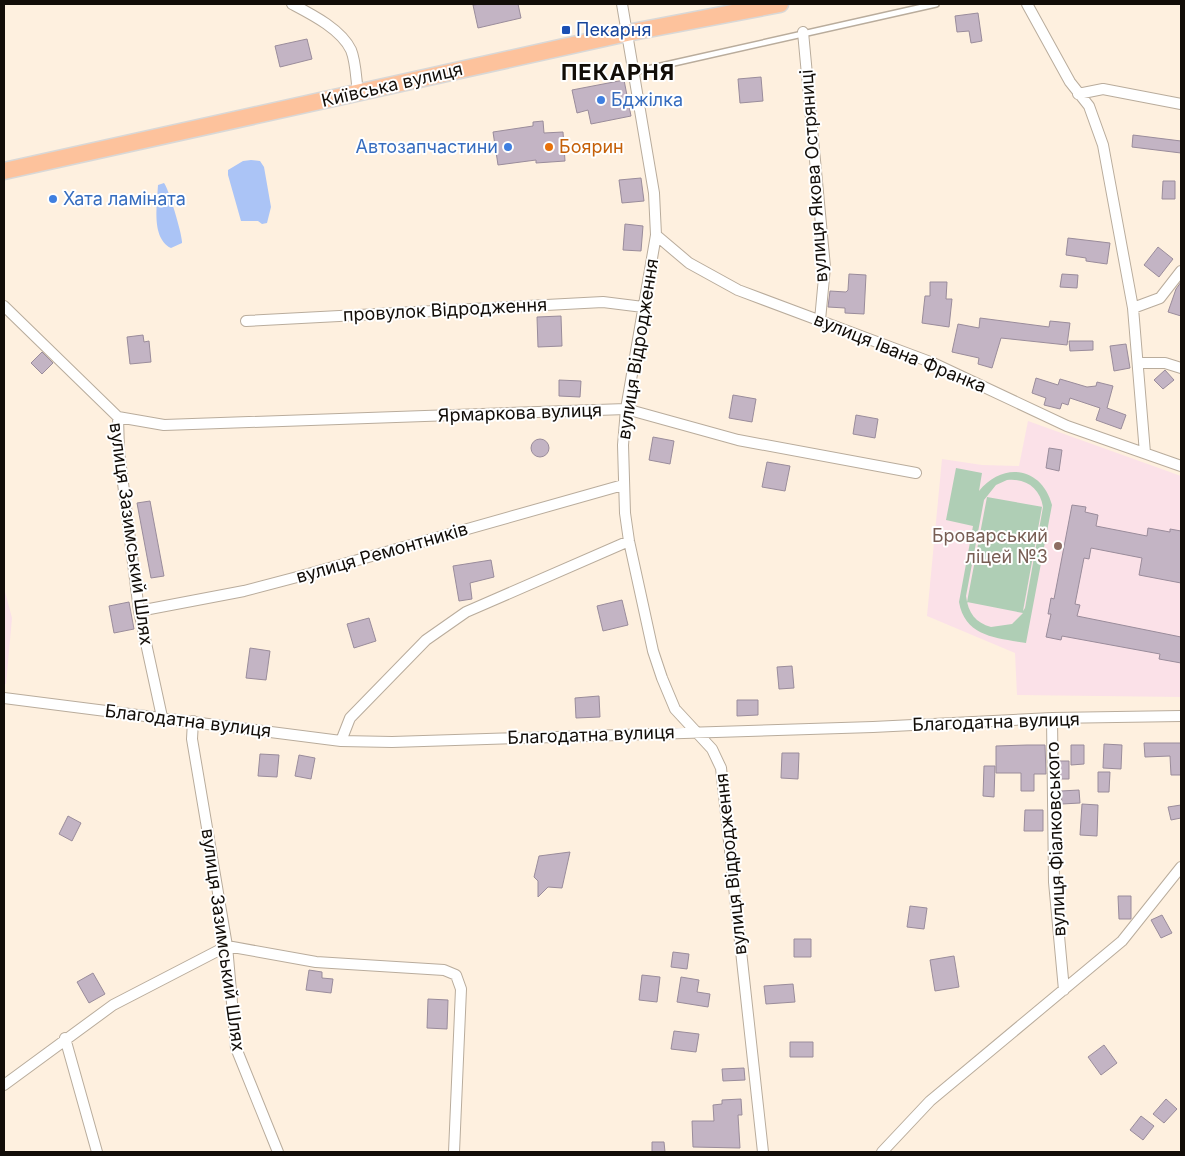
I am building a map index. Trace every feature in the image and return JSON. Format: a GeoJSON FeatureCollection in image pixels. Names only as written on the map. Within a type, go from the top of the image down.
{"type":"FeatureCollection","features":[{"type":"Feature","properties":{"kind":"main road","name":"Київська вулиця"},"geometry":{"type":"LineString","coordinates":[[4,171],[627,33],[780,4]]}},
{"type":"Feature","properties":{"kind":"street"},"geometry":{"type":"LineString","coordinates":[[292,4],[324,23],[342,38],[350,49],[358,93]]}},
{"type":"Feature","properties":{"kind":"street","name":"вулиця Відродження"},"geometry":{"type":"LineString","coordinates":[[622,4],[654,193],[656,235],[626,409],[623,444],[623,485],[629,542],[653,651],[662,678],[675,709],[712,749],[721,768],[764,1152]]}},
{"type":"Feature","properties":{"kind":"street"},"geometry":{"type":"LineString","coordinates":[[1027,4],[1078,94],[1089,106],[1104,145],[1133,308],[1145,453]]}},
{"type":"Feature","properties":{"kind":"street","name":"вулиця Якова Остряниці"},"geometry":{"type":"LineString","coordinates":[[803,32],[825,267],[820,320]]}},
{"type":"Feature","properties":{"kind":"street"},"geometry":{"type":"LineString","coordinates":[[1078,94],[1104,89],[1181,104]]}},
{"type":"Feature","properties":{"kind":"street","name":"вулиця Івана Франка"},"geometry":{"type":"LineString","coordinates":[[656,235],[689,262],[738,290],[934,363],[1067,426],[1181,466]]}},
{"type":"Feature","properties":{"kind":"street"},"geometry":{"type":"LineString","coordinates":[[1133,308],[1160,298],[1181,271]]}},
{"type":"Feature","properties":{"kind":"street","name":"провулок Відродження"},"geometry":{"type":"LineString","coordinates":[[246,321],[603,302],[643,307]]}},
{"type":"Feature","properties":{"kind":"street","name":"вулиця Зазимський Шлях"},"geometry":{"type":"LineString","coordinates":[[4,306],[118,416],[119,451],[138,611],[162,717]]}},
{"type":"Feature","properties":{"kind":"street"},"geometry":{"type":"LineString","coordinates":[[1139,363],[1165,362],[1181,368]]}},
{"type":"Feature","properties":{"kind":"street","name":"Ярмаркова вулиця"},"geometry":{"type":"LineString","coordinates":[[118,416],[164,426],[626,409],[738,440],[916,473]]}},
{"type":"Feature","properties":{"kind":"street","name":"вулиця Ремонтників"},"geometry":{"type":"LineString","coordinates":[[138,611],[244,591],[623,485]]}},
{"type":"Feature","properties":{"kind":"street"},"geometry":{"type":"LineString","coordinates":[[341,741],[350,718],[426,640],[466,612],[629,542]]}},
{"type":"Feature","properties":{"kind":"street","name":"Благодатна вулиця"},"geometry":{"type":"LineString","coordinates":[[4,698],[341,741],[392,742],[864,727],[1052,718],[1181,716]]}},
{"type":"Feature","properties":{"kind":"street","name":"вулиця Фіалковського"},"geometry":{"type":"LineString","coordinates":[[1052,718],[1054,882],[1064,990]]}},
{"type":"Feature","properties":{"kind":"street","name":"вулиця Зазимський Шлях"},"geometry":{"type":"LineString","coordinates":[[192,721],[192,739],[227,946],[236,1048],[278,1152]]}},
{"type":"Feature","properties":{"kind":"street"},"geometry":{"type":"LineString","coordinates":[[882,1152],[930,1101],[1122,941],[1181,868]]}},
{"type":"Feature","properties":{"kind":"street"},"geometry":{"type":"LineString","coordinates":[[4,1084],[65,1038],[122,1000],[227,946],[316,962],[444,970],[456,975],[461,989],[454,1152]]}},
{"type":"Feature","properties":{"kind":"street"},"geometry":{"type":"LineString","coordinates":[[65,1038],[97,1152]]}},
{"type":"Feature","properties":{"kind":"lane"},"geometry":{"type":"LineString","coordinates":[[634,72],[803,32],[936,4]]}},
{"type":"Feature","properties":{"kind":"shaded area","name":"Броварський ліцей №3"},"geometry":{"type":"Polygon","coordinates":[[[1028,421],[1181,476],[1181,697],[1017,695],[1015,653],[927,616],[942,459],[982,465],[1019,466],[1028,421]]]}},
{"type":"Feature","properties":{"kind":"shaded area"},"geometry":{"type":"Polygon","coordinates":[[[4,588],[12,618],[6,684],[4,684],[4,588]]]}},
{"type":"Feature","properties":{"kind":"green space"},"geometry":{"type":"Polygon","coordinates":[[[956,468],[982,473],[979,491],[989,481],[999,475],[1021,472],[1031,476],[1047,492],[1052,505],[1026,643],[984,634],[975,629],[962,614],[959,602],[973,526],[946,520],[956,468]],[[1007,480],[996,485],[984,500],[966,596],[967,602],[987,497],[1043,507],[1039,494],[1026,483],[1007,480]],[[1043,507],[1023,611],[1025,608],[1043,507]],[[967,602],[977,620],[991,627],[1012,624],[1023,613],[967,602]]]}},
{"type":"Feature","properties":{"kind":"water"},"geometry":{"type":"Polygon","coordinates":[[[243,161],[260,161],[264,167],[271,207],[267,223],[241,221],[228,175],[228,170],[243,161]]]}},
{"type":"Feature","properties":{"kind":"water"},"geometry":{"type":"Polygon","coordinates":[[[164,183],[172,202],[182,239],[182,243],[171,248],[160,237],[156,211],[158,185],[164,183]]]}},
{"type":"Feature","properties":{"kind":"building"},"geometry":{"type":"Polygon","coordinates":[[[518,4],[521,18],[478,28],[473,5],[518,4]]]}},
{"type":"Feature","properties":{"kind":"building"},"geometry":{"type":"Polygon","coordinates":[[[978,13],[982,41],[971,43],[969,31],[957,32],[955,16],[978,13]]]}},
{"type":"Feature","properties":{"kind":"building"},"geometry":{"type":"Polygon","coordinates":[[[307,39],[312,59],[280,67],[275,46],[307,39]]]}},
{"type":"Feature","properties":{"kind":"building"},"geometry":{"type":"Polygon","coordinates":[[[761,77],[763,101],[740,103],[738,79],[761,77]]]}},
{"type":"Feature","properties":{"kind":"building","name":"Бджілка"},"geometry":{"type":"Polygon","coordinates":[[[624,80],[631,116],[591,124],[588,110],[577,113],[572,90],[624,80]]]}},
{"type":"Feature","properties":{"kind":"building"},"geometry":{"type":"Polygon","coordinates":[[[543,121],[544,133],[563,132],[565,161],[536,163],[536,160],[498,165],[493,132],[533,126],[533,122],[543,121]]]}},
{"type":"Feature","properties":{"kind":"building"},"geometry":{"type":"Polygon","coordinates":[[[1133,135],[1181,141],[1181,153],[1132,147],[1133,135]]]}},
{"type":"Feature","properties":{"kind":"building"},"geometry":{"type":"Polygon","coordinates":[[[641,178],[644,201],[622,203],[619,180],[641,178]]]}},
{"type":"Feature","properties":{"kind":"building"},"geometry":{"type":"Polygon","coordinates":[[[1163,181],[1175,181],[1175,199],[1162,199],[1163,181]]]}},
{"type":"Feature","properties":{"kind":"building"},"geometry":{"type":"Polygon","coordinates":[[[625,224],[643,226],[641,251],[623,250],[625,224]]]}},
{"type":"Feature","properties":{"kind":"building"},"geometry":{"type":"Polygon","coordinates":[[[1068,238],[1110,243],[1107,264],[1086,261],[1086,258],[1066,255],[1068,238]]]}},
{"type":"Feature","properties":{"kind":"building"},"geometry":{"type":"Polygon","coordinates":[[[1158,247],[1173,259],[1159,277],[1144,265],[1158,247]]]}},
{"type":"Feature","properties":{"kind":"building"},"geometry":{"type":"Polygon","coordinates":[[[849,274],[866,275],[864,314],[845,313],[845,308],[828,307],[830,291],[846,292],[848,290],[849,274]]]}},
{"type":"Feature","properties":{"kind":"building"},"geometry":{"type":"Polygon","coordinates":[[[1062,274],[1078,275],[1077,288],[1060,287],[1062,274]]]}},
{"type":"Feature","properties":{"kind":"building"},"geometry":{"type":"Polygon","coordinates":[[[930,282],[947,282],[946,299],[952,299],[949,327],[922,323],[925,296],[930,296],[930,282]]]}},
{"type":"Feature","properties":{"kind":"building"},"geometry":{"type":"Polygon","coordinates":[[[1181,282],[1181,316],[1168,312],[1176,289],[1181,282]]]}},
{"type":"Feature","properties":{"kind":"building"},"geometry":{"type":"Polygon","coordinates":[[[561,316],[562,346],[538,347],[537,317],[561,316]]]}},
{"type":"Feature","properties":{"kind":"building"},"geometry":{"type":"Polygon","coordinates":[[[980,318],[1049,327],[1050,321],[1070,323],[1067,345],[1001,338],[992,368],[978,364],[979,358],[952,352],[958,324],[979,328],[980,318]]]}},
{"type":"Feature","properties":{"kind":"building"},"geometry":{"type":"Polygon","coordinates":[[[143,335],[144,342],[149,341],[151,362],[130,364],[127,337],[143,335]]]}},
{"type":"Feature","properties":{"kind":"building"},"geometry":{"type":"Polygon","coordinates":[[[1069,341],[1093,341],[1093,350],[1070,351],[1069,341]]]}},
{"type":"Feature","properties":{"kind":"building"},"geometry":{"type":"Polygon","coordinates":[[[1126,344],[1130,368],[1114,371],[1110,346],[1126,344]]]}},
{"type":"Feature","properties":{"kind":"building"},"geometry":{"type":"Polygon","coordinates":[[[42,352],[53,363],[42,374],[31,363],[42,352]]]}},
{"type":"Feature","properties":{"kind":"building"},"geometry":{"type":"Polygon","coordinates":[[[1165,370],[1174,380],[1163,389],[1154,380],[1165,370]]]}},
{"type":"Feature","properties":{"kind":"building"},"geometry":{"type":"Polygon","coordinates":[[[1036,378],[1058,385],[1060,379],[1087,387],[1096,386],[1097,382],[1113,386],[1107,408],[1126,415],[1121,429],[1096,420],[1100,408],[1070,398],[1068,405],[1062,403],[1060,409],[1044,405],[1046,398],[1032,393],[1036,378]]]}},
{"type":"Feature","properties":{"kind":"building"},"geometry":{"type":"Polygon","coordinates":[[[559,380],[581,381],[580,397],[559,396],[559,380]]]}},
{"type":"Feature","properties":{"kind":"building"},"geometry":{"type":"Polygon","coordinates":[[[733,395],[756,399],[752,422],[729,418],[733,395]]]}},
{"type":"Feature","properties":{"kind":"building"},"geometry":{"type":"Polygon","coordinates":[[[856,415],[878,419],[875,438],[853,434],[856,415]]]}},
{"type":"Feature","properties":{"kind":"building"},"geometry":{"type":"Polygon","coordinates":[[[653,437],[674,441],[670,464],[649,460],[653,437]]]}},
{"type":"Feature","properties":{"kind":"building"},"geometry":{"type":"Polygon","coordinates":[[[536,439],[544,439],[549,444],[547,455],[536,457],[531,452],[531,444],[536,439]]]}},
{"type":"Feature","properties":{"kind":"building"},"geometry":{"type":"Polygon","coordinates":[[[1049,448],[1062,450],[1059,471],[1046,468],[1049,448]]]}},
{"type":"Feature","properties":{"kind":"building"},"geometry":{"type":"Polygon","coordinates":[[[767,462],[790,466],[785,491],[762,487],[767,462]]]}},
{"type":"Feature","properties":{"kind":"building"},"geometry":{"type":"Polygon","coordinates":[[[150,501],[164,576],[151,578],[137,503],[150,501]]]}},
{"type":"Feature","properties":{"kind":"building"},"geometry":{"type":"Polygon","coordinates":[[[1072,505],[1086,507],[1085,512],[1098,515],[1096,526],[1147,536],[1148,528],[1170,532],[1170,529],[1181,531],[1181,583],[1139,575],[1142,558],[1091,548],[1089,559],[1084,558],[1075,604],[1080,605],[1077,616],[1181,637],[1181,663],[1159,659],[1160,654],[1062,636],[1061,640],[1046,637],[1051,614],[1048,614],[1051,598],[1054,599],[1072,505]]]}},
{"type":"Feature","properties":{"kind":"building"},"geometry":{"type":"Polygon","coordinates":[[[491,560],[494,577],[470,583],[472,599],[459,601],[453,566],[491,560]]]}},
{"type":"Feature","properties":{"kind":"building"},"geometry":{"type":"Polygon","coordinates":[[[622,600],[628,625],[603,631],[597,606],[622,600]]]}},
{"type":"Feature","properties":{"kind":"building"},"geometry":{"type":"Polygon","coordinates":[[[129,602],[134,629],[114,633],[109,606],[129,602]]]}},
{"type":"Feature","properties":{"kind":"building"},"geometry":{"type":"Polygon","coordinates":[[[369,618],[376,641],[354,648],[347,624],[369,618]]]}},
{"type":"Feature","properties":{"kind":"building"},"geometry":{"type":"Polygon","coordinates":[[[250,648],[270,651],[266,680],[246,678],[250,648]]]}},
{"type":"Feature","properties":{"kind":"building"},"geometry":{"type":"Polygon","coordinates":[[[792,666],[794,688],[779,689],[777,667],[792,666]]]}},
{"type":"Feature","properties":{"kind":"building"},"geometry":{"type":"Polygon","coordinates":[[[599,696],[600,717],[576,718],[575,698],[599,696]]]}},
{"type":"Feature","properties":{"kind":"building"},"geometry":{"type":"Polygon","coordinates":[[[737,700],[758,700],[758,715],[737,716],[737,700]]]}},
{"type":"Feature","properties":{"kind":"building"},"geometry":{"type":"Polygon","coordinates":[[[1144,743],[1181,743],[1181,775],[1171,775],[1170,756],[1145,757],[1144,743]]]}},
{"type":"Feature","properties":{"kind":"building"},"geometry":{"type":"Polygon","coordinates":[[[1104,744],[1122,745],[1121,769],[1103,768],[1104,744]]]}},
{"type":"Feature","properties":{"kind":"building"},"geometry":{"type":"Polygon","coordinates":[[[1045,745],[1046,774],[1034,774],[1034,791],[1021,791],[1021,773],[996,773],[996,746],[1045,745]]]}},
{"type":"Feature","properties":{"kind":"building"},"geometry":{"type":"Polygon","coordinates":[[[1071,745],[1084,745],[1084,764],[1071,765],[1071,745]]]}},
{"type":"Feature","properties":{"kind":"building"},"geometry":{"type":"Polygon","coordinates":[[[782,753],[799,753],[798,779],[781,778],[782,753]]]}},
{"type":"Feature","properties":{"kind":"building"},"geometry":{"type":"Polygon","coordinates":[[[260,754],[279,755],[277,777],[258,776],[260,754]]]}},
{"type":"Feature","properties":{"kind":"building"},"geometry":{"type":"Polygon","coordinates":[[[299,755],[315,758],[311,779],[295,776],[299,755]]]}},
{"type":"Feature","properties":{"kind":"building"},"geometry":{"type":"Polygon","coordinates":[[[1059,761],[1069,761],[1069,779],[1060,779],[1059,761]]]}},
{"type":"Feature","properties":{"kind":"building"},"geometry":{"type":"Polygon","coordinates":[[[984,766],[995,766],[994,797],[983,796],[984,766]]]}},
{"type":"Feature","properties":{"kind":"building"},"geometry":{"type":"Polygon","coordinates":[[[1098,772],[1110,772],[1109,792],[1098,792],[1098,772]]]}},
{"type":"Feature","properties":{"kind":"building"},"geometry":{"type":"Polygon","coordinates":[[[1079,790],[1080,803],[1062,804],[1061,791],[1079,790]]]}},
{"type":"Feature","properties":{"kind":"building"},"geometry":{"type":"Polygon","coordinates":[[[1082,804],[1098,805],[1097,836],[1080,835],[1082,804]]]}},
{"type":"Feature","properties":{"kind":"building"},"geometry":{"type":"Polygon","coordinates":[[[1181,805],[1181,818],[1171,820],[1168,807],[1181,805]]]}},
{"type":"Feature","properties":{"kind":"building"},"geometry":{"type":"Polygon","coordinates":[[[1025,810],[1043,810],[1043,831],[1024,831],[1025,810]]]}},
{"type":"Feature","properties":{"kind":"building"},"geometry":{"type":"Polygon","coordinates":[[[68,816],[81,823],[72,841],[59,834],[68,816]]]}},
{"type":"Feature","properties":{"kind":"building"},"geometry":{"type":"Polygon","coordinates":[[[570,852],[562,888],[548,887],[538,897],[538,881],[534,877],[539,856],[570,852]]]}},
{"type":"Feature","properties":{"kind":"building"},"geometry":{"type":"Polygon","coordinates":[[[1118,896],[1131,896],[1131,919],[1119,919],[1118,896]]]}},
{"type":"Feature","properties":{"kind":"building"},"geometry":{"type":"Polygon","coordinates":[[[910,906],[927,908],[924,929],[907,927],[910,906]]]}},
{"type":"Feature","properties":{"kind":"building"},"geometry":{"type":"Polygon","coordinates":[[[1162,915],[1172,933],[1161,938],[1151,920],[1162,915]]]}},
{"type":"Feature","properties":{"kind":"building"},"geometry":{"type":"Polygon","coordinates":[[[794,939],[811,939],[811,957],[794,957],[794,939]]]}},
{"type":"Feature","properties":{"kind":"building"},"geometry":{"type":"Polygon","coordinates":[[[673,952],[689,954],[687,969],[671,967],[673,952]]]}},
{"type":"Feature","properties":{"kind":"building"},"geometry":{"type":"Polygon","coordinates":[[[954,956],[959,987],[935,991],[930,960],[954,956]]]}},
{"type":"Feature","properties":{"kind":"building"},"geometry":{"type":"Polygon","coordinates":[[[309,970],[322,972],[322,978],[333,979],[331,993],[306,990],[309,970]]]}},
{"type":"Feature","properties":{"kind":"building"},"geometry":{"type":"Polygon","coordinates":[[[93,973],[105,994],[89,1003],[77,982],[93,973]]]}},
{"type":"Feature","properties":{"kind":"building"},"geometry":{"type":"Polygon","coordinates":[[[642,975],[660,977],[657,1002],[639,1000],[642,975]]]}},
{"type":"Feature","properties":{"kind":"building"},"geometry":{"type":"Polygon","coordinates":[[[681,977],[699,980],[697,992],[710,994],[708,1007],[677,1002],[681,977]]]}},
{"type":"Feature","properties":{"kind":"building"},"geometry":{"type":"Polygon","coordinates":[[[793,984],[795,1002],[766,1004],[764,986],[793,984]]]}},
{"type":"Feature","properties":{"kind":"building"},"geometry":{"type":"Polygon","coordinates":[[[428,999],[448,1000],[447,1029],[427,1028],[428,999]]]}},
{"type":"Feature","properties":{"kind":"building"},"geometry":{"type":"Polygon","coordinates":[[[674,1031],[699,1034],[696,1052],[671,1049],[674,1031]]]}},
{"type":"Feature","properties":{"kind":"building"},"geometry":{"type":"Polygon","coordinates":[[[790,1042],[813,1042],[813,1057],[790,1057],[790,1042]]]}},
{"type":"Feature","properties":{"kind":"building"},"geometry":{"type":"Polygon","coordinates":[[[1104,1045],[1117,1063],[1101,1075],[1088,1057],[1104,1045]]]}},
{"type":"Feature","properties":{"kind":"building"},"geometry":{"type":"Polygon","coordinates":[[[744,1068],[745,1080],[723,1081],[722,1069],[744,1068]]]}},
{"type":"Feature","properties":{"kind":"building"},"geometry":{"type":"Polygon","coordinates":[[[741,1099],[742,1115],[738,1115],[740,1148],[693,1147],[692,1121],[714,1121],[713,1105],[722,1104],[722,1100],[741,1099]]]}},
{"type":"Feature","properties":{"kind":"building"},"geometry":{"type":"Polygon","coordinates":[[[1166,1099],[1177,1109],[1164,1123],[1153,1114],[1166,1099]]]}},
{"type":"Feature","properties":{"kind":"building"},"geometry":{"type":"Polygon","coordinates":[[[1141,1116],[1154,1126],[1143,1140],[1130,1130],[1141,1116]]]}},
{"type":"Feature","properties":{"kind":"building"},"geometry":{"type":"Polygon","coordinates":[[[652,1142],[664,1142],[665,1152],[652,1152],[652,1142]]]}},
{"type":"Feature","properties":{"kind":"place","name":"Пекарня"},"geometry":{"type":"Point","coordinates":[566,30]}},
{"type":"Feature","properties":{"kind":"place","name":"Бджілка"},"geometry":{"type":"Point","coordinates":[601,100]}},
{"type":"Feature","properties":{"kind":"place","name":"Автозапчастини"},"geometry":{"type":"Point","coordinates":[508,147]}},
{"type":"Feature","properties":{"kind":"place","name":"Боярин"},"geometry":{"type":"Point","coordinates":[549,147]}},
{"type":"Feature","properties":{"kind":"place","name":"Хата ламіната"},"geometry":{"type":"Point","coordinates":[53,199]}},
{"type":"Feature","properties":{"kind":"place","name":"Броварський ліцей №3"},"geometry":{"type":"Point","coordinates":[1058,546]}},
{"type":"Feature","properties":{"kind":"district","name":"ПЕКАРНЯ"},"geometry":{"type":"Point","coordinates":[618,72]}}]}
